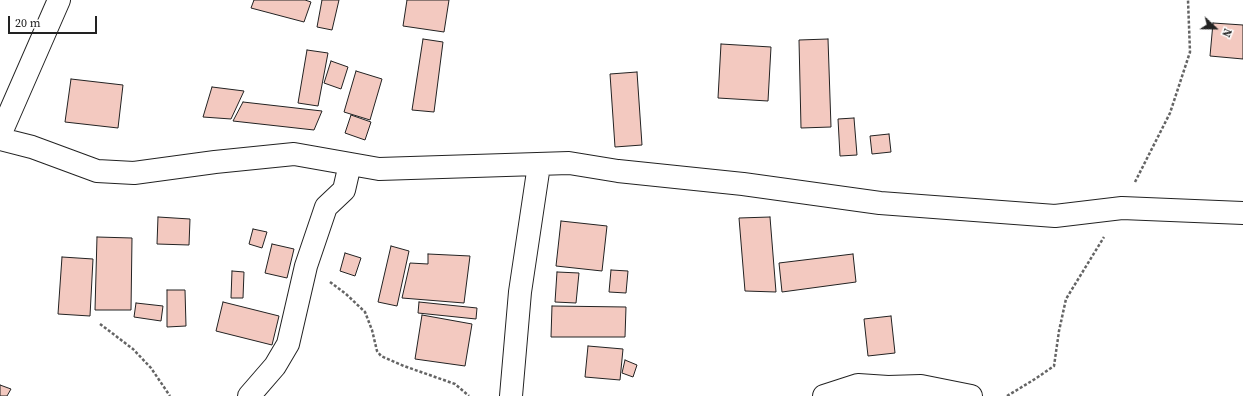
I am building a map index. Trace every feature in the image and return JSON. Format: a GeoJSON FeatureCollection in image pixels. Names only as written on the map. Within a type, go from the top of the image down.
{"type":"FeatureCollection","features":[{"type":"Feature","properties":{"kind":"street"},"geometry":{"type":"LineString","coordinates":[[0,135],[59,0]]}},
{"type":"Feature","properties":{"kind":"street"},"geometry":{"type":"LineString","coordinates":[[0,139],[32,147],[97,171],[134,173],[215,162],[294,154],[379,169],[569,163],[618,171],[743,184],[880,203],[1055,216],[1122,208],[1243,213]]}},
{"type":"Feature","properties":{"kind":"street"},"geometry":{"type":"LineString","coordinates":[[249,396],[275,366],[288,344],[306,266],[326,206],[344,190],[350,164]]}},
{"type":"Feature","properties":{"kind":"street"},"geometry":{"type":"LineString","coordinates":[[511,396],[520,292],[540,164]]}},
{"type":"Feature","properties":{"kind":"street"},"geometry":{"type":"LineString","coordinates":[[824,396],[858,385],[883,392],[921,386],[971,396]]}},
{"type":"Feature","properties":{"kind":"path"},"geometry":{"type":"LineString","coordinates":[[1007,396],[1054,366],[1059,331],[1066,299],[1089,259],[1122,208],[1170,113],[1190,52],[1188,0]]}},
{"type":"Feature","properties":{"kind":"path"},"geometry":{"type":"LineString","coordinates":[[306,266],[346,294],[365,312],[372,330],[377,350],[381,356],[404,366],[455,384],[468,396]]}},
{"type":"Feature","properties":{"kind":"path"},"geometry":{"type":"LineString","coordinates":[[100,324],[133,349],[151,368],[170,396]]}},
{"type":"Feature","properties":{"kind":"building"},"geometry":{"type":"Polygon","coordinates":[[[254,0],[305,0],[311,2],[304,22],[251,8],[254,0]]]}},
{"type":"Feature","properties":{"kind":"building"},"geometry":{"type":"Polygon","coordinates":[[[322,0],[339,0],[332,30],[317,27],[322,0]]]}},
{"type":"Feature","properties":{"kind":"building"},"geometry":{"type":"Polygon","coordinates":[[[407,0],[449,0],[444,32],[403,26],[407,0]]]}},
{"type":"Feature","properties":{"kind":"building"},"geometry":{"type":"Polygon","coordinates":[[[1213,23],[1243,25],[1243,59],[1210,56],[1213,23]]]}},
{"type":"Feature","properties":{"kind":"building"},"geometry":{"type":"Polygon","coordinates":[[[423,39],[443,42],[434,112],[412,110],[423,39]]]}},
{"type":"Feature","properties":{"kind":"building"},"geometry":{"type":"Polygon","coordinates":[[[828,39],[831,127],[801,128],[799,40],[828,39]]]}},
{"type":"Feature","properties":{"kind":"building"},"geometry":{"type":"Polygon","coordinates":[[[721,44],[771,47],[768,101],[718,98],[721,44]]]}},
{"type":"Feature","properties":{"kind":"building"},"geometry":{"type":"Polygon","coordinates":[[[307,50],[328,53],[318,106],[298,103],[307,50]]]}},
{"type":"Feature","properties":{"kind":"building"},"geometry":{"type":"Polygon","coordinates":[[[331,61],[348,67],[341,89],[324,83],[331,61]]]}},
{"type":"Feature","properties":{"kind":"building"},"geometry":{"type":"Polygon","coordinates":[[[356,71],[382,79],[370,120],[344,112],[356,71]]]}},
{"type":"Feature","properties":{"kind":"building"},"geometry":{"type":"Polygon","coordinates":[[[637,72],[642,145],[615,147],[610,74],[637,72]]]}},
{"type":"Feature","properties":{"kind":"building"},"geometry":{"type":"Polygon","coordinates":[[[71,79],[123,85],[118,128],[65,122],[71,79]]]}},
{"type":"Feature","properties":{"kind":"building"},"geometry":{"type":"Polygon","coordinates":[[[212,87],[244,91],[231,119],[203,117],[212,87]]]}},
{"type":"Feature","properties":{"kind":"building"},"geometry":{"type":"Polygon","coordinates":[[[243,102],[322,111],[314,130],[233,121],[243,102]]]}},
{"type":"Feature","properties":{"kind":"building"},"geometry":{"type":"Polygon","coordinates":[[[351,115],[371,122],[365,140],[345,133],[351,115]]]}},
{"type":"Feature","properties":{"kind":"building"},"geometry":{"type":"Polygon","coordinates":[[[854,118],[857,155],[840,156],[838,119],[854,118]]]}},
{"type":"Feature","properties":{"kind":"building"},"geometry":{"type":"Polygon","coordinates":[[[889,134],[891,152],[872,154],[870,136],[889,134]]]}},
{"type":"Feature","properties":{"kind":"building"},"geometry":{"type":"Polygon","coordinates":[[[158,217],[190,219],[189,245],[157,244],[158,217]]]}},
{"type":"Feature","properties":{"kind":"building"},"geometry":{"type":"Polygon","coordinates":[[[770,217],[776,292],[745,291],[739,218],[770,217]]]}},
{"type":"Feature","properties":{"kind":"building"},"geometry":{"type":"Polygon","coordinates":[[[561,221],[607,226],[602,271],[556,266],[561,221]]]}},
{"type":"Feature","properties":{"kind":"building"},"geometry":{"type":"Polygon","coordinates":[[[253,229],[267,232],[262,248],[249,244],[253,229]]]}},
{"type":"Feature","properties":{"kind":"building"},"geometry":{"type":"Polygon","coordinates":[[[97,237],[132,238],[131,310],[95,310],[97,237]]]}},
{"type":"Feature","properties":{"kind":"building"},"geometry":{"type":"Polygon","coordinates":[[[272,244],[294,249],[287,278],[265,273],[272,244]]]}},
{"type":"Feature","properties":{"kind":"building"},"geometry":{"type":"Polygon","coordinates":[[[391,246],[409,251],[397,306],[378,302],[391,246]]]}},
{"type":"Feature","properties":{"kind":"building"},"geometry":{"type":"Polygon","coordinates":[[[345,253],[361,258],[355,276],[340,271],[345,253]]]}},
{"type":"Feature","properties":{"kind":"building"},"geometry":{"type":"Polygon","coordinates":[[[428,254],[470,256],[464,303],[402,298],[410,263],[428,264],[428,254]]]}},
{"type":"Feature","properties":{"kind":"building"},"geometry":{"type":"Polygon","coordinates":[[[853,254],[856,282],[782,292],[779,263],[853,254]]]}},
{"type":"Feature","properties":{"kind":"building"},"geometry":{"type":"Polygon","coordinates":[[[62,257],[93,259],[90,316],[58,314],[62,257]]]}},
{"type":"Feature","properties":{"kind":"building"},"geometry":{"type":"Polygon","coordinates":[[[611,270],[628,271],[626,293],[609,292],[611,270]]]}},
{"type":"Feature","properties":{"kind":"building"},"geometry":{"type":"Polygon","coordinates":[[[232,271],[244,272],[243,298],[231,298],[232,271]]]}},
{"type":"Feature","properties":{"kind":"building"},"geometry":{"type":"Polygon","coordinates":[[[557,272],[579,273],[576,303],[555,302],[557,272]]]}},
{"type":"Feature","properties":{"kind":"building"},"geometry":{"type":"Polygon","coordinates":[[[167,290],[185,290],[186,326],[167,327],[167,290]]]}},
{"type":"Feature","properties":{"kind":"building"},"geometry":{"type":"Polygon","coordinates":[[[223,302],[279,316],[272,345],[216,331],[223,302]]]}},
{"type":"Feature","properties":{"kind":"building"},"geometry":{"type":"Polygon","coordinates":[[[419,302],[477,308],[476,319],[418,313],[419,302]]]}},
{"type":"Feature","properties":{"kind":"building"},"geometry":{"type":"Polygon","coordinates":[[[136,303],[163,306],[161,321],[134,317],[136,303]]]}},
{"type":"Feature","properties":{"kind":"building"},"geometry":{"type":"Polygon","coordinates":[[[552,306],[626,307],[625,337],[551,337],[552,306]]]}},
{"type":"Feature","properties":{"kind":"building"},"geometry":{"type":"Polygon","coordinates":[[[422,315],[472,324],[465,366],[415,359],[422,315]]]}},
{"type":"Feature","properties":{"kind":"building"},"geometry":{"type":"Polygon","coordinates":[[[891,316],[895,353],[868,356],[864,319],[891,316]]]}},
{"type":"Feature","properties":{"kind":"building"},"geometry":{"type":"Polygon","coordinates":[[[588,346],[623,349],[620,380],[585,377],[588,346]]]}},
{"type":"Feature","properties":{"kind":"building"},"geometry":{"type":"Polygon","coordinates":[[[625,360],[637,365],[633,377],[622,373],[625,360]]]}},
{"type":"Feature","properties":{"kind":"building"},"geometry":{"type":"Polygon","coordinates":[[[0,385],[11,389],[7,396],[0,396],[0,385]]]}}]}
